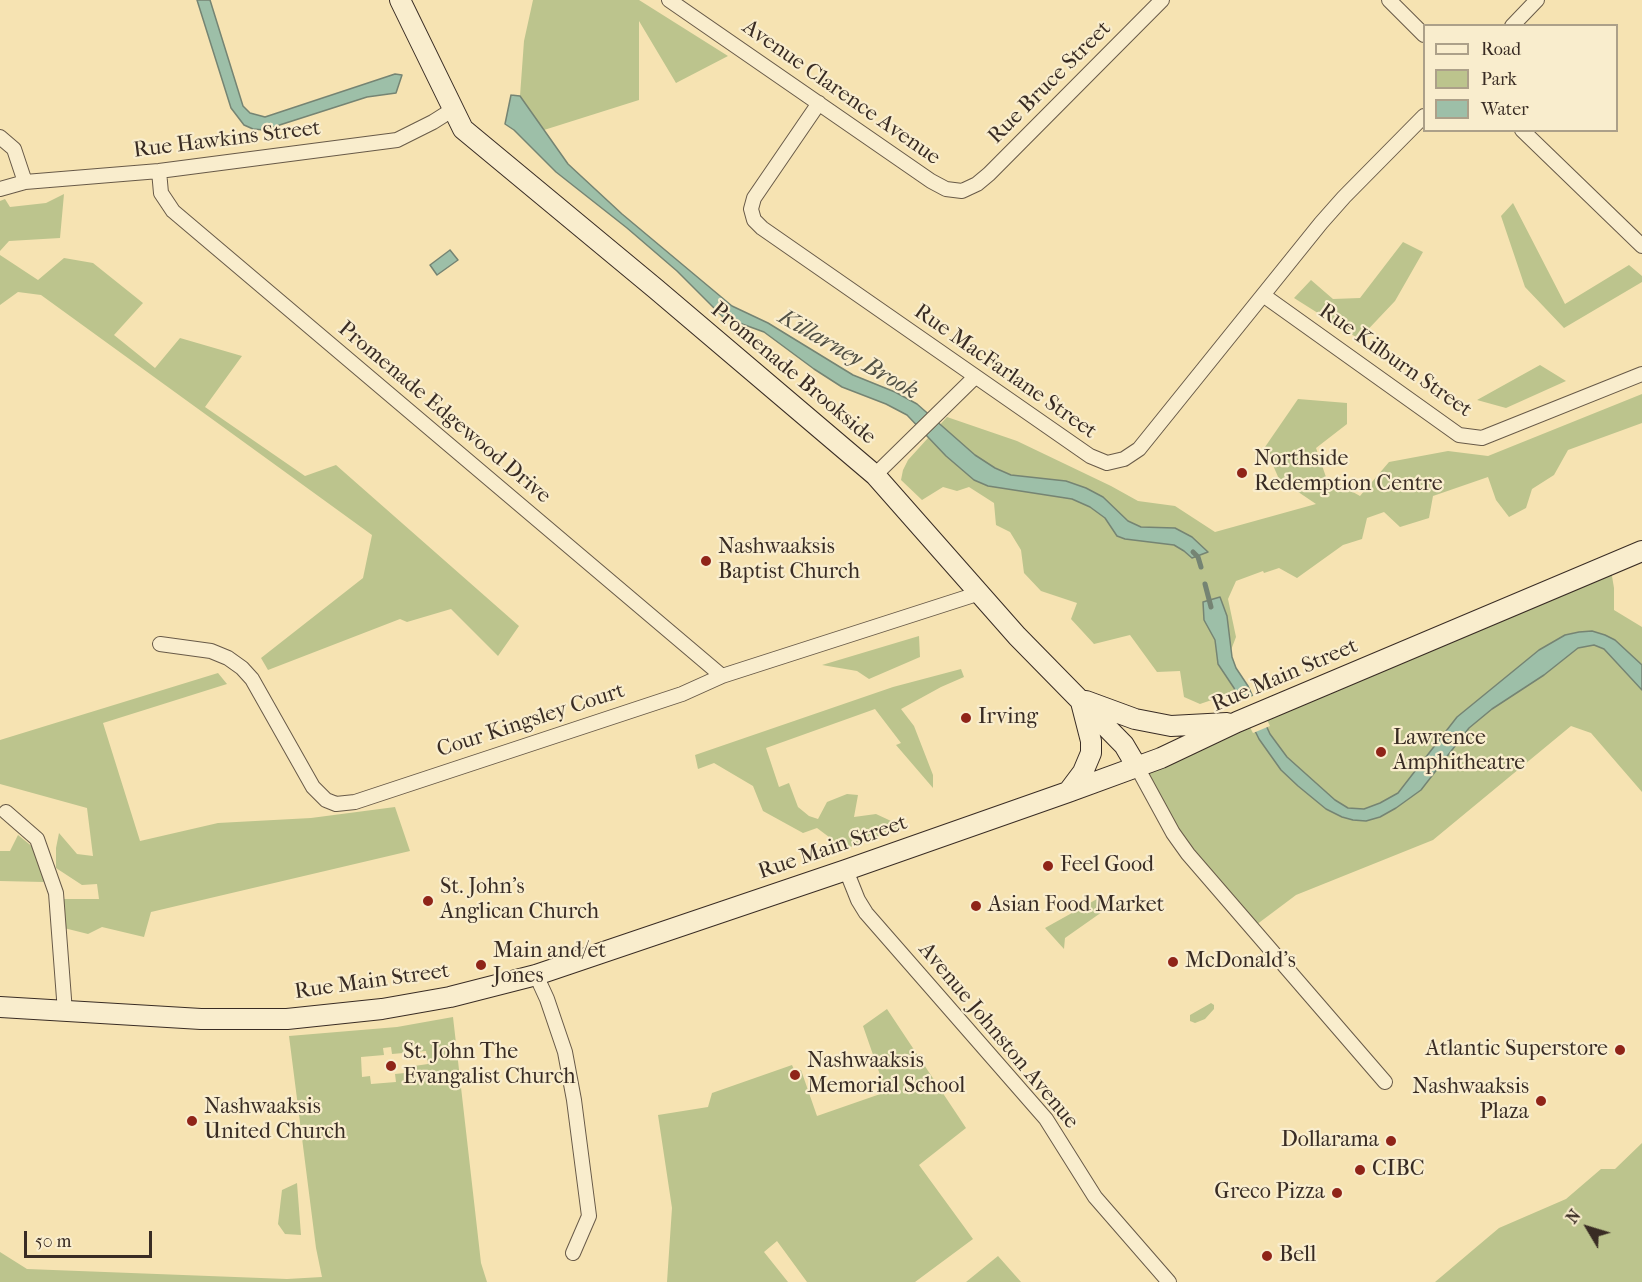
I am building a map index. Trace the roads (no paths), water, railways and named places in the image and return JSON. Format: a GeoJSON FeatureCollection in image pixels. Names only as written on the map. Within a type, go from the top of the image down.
{"type":"FeatureCollection","features":[{"type":"Feature","properties":{"kind":"main road","name":"Promenade Brookside"},"geometry":{"type":"LineString","coordinates":[[400,0],[463,129],[656,289],[875,476],[1017,636],[1124,745],[1137,767]]}},
{"type":"Feature","properties":{"kind":"main road","name":"Rue Main Street"},"geometry":{"type":"LineString","coordinates":[[0,1007],[201,1019],[287,1019],[382,1009],[450,997],[536,975],[846,870],[1161,758],[1237,722],[1642,551]]}},
{"type":"Feature","properties":{"kind":"main road"},"geometry":{"type":"LineString","coordinates":[[1081,699],[1135,719],[1171,726],[1237,722]]}},
{"type":"Feature","properties":{"kind":"main road"},"geometry":{"type":"LineString","coordinates":[[1068,792],[1083,772],[1091,753],[1091,741],[1081,699]]}},
{"type":"Feature","properties":{"kind":"street","name":"Avenue Clarence Avenue"},"geometry":{"type":"LineString","coordinates":[[669,0],[931,181],[946,189],[962,191]]}},
{"type":"Feature","properties":{"kind":"street","name":"Rue Bruce Street"},"geometry":{"type":"LineString","coordinates":[[962,191],[977,184],[989,174],[1162,0]]}},
{"type":"Feature","properties":{"kind":"street"},"geometry":{"type":"LineString","coordinates":[[1389,0],[1423,33]]}},
{"type":"Feature","properties":{"kind":"street"},"geometry":{"type":"LineString","coordinates":[[1514,24],[1537,0]]}},
{"type":"Feature","properties":{"kind":"street","name":"Rue MacFarlane Street"},"geometry":{"type":"LineString","coordinates":[[819,103],[753,198],[751,210],[754,220],[762,228],[975,377],[1090,456],[1107,463],[1124,459],[1139,449],[1344,197],[1423,118]]}},
{"type":"Feature","properties":{"kind":"street","name":"Rue Hawkins Street"},"geometry":{"type":"LineString","coordinates":[[0,189],[25,182],[159,171],[397,140],[452,110]]}},
{"type":"Feature","properties":{"kind":"street"},"geometry":{"type":"LineString","coordinates":[[1524,132],[1642,246]]}},
{"type":"Feature","properties":{"kind":"street"},"geometry":{"type":"LineString","coordinates":[[0,137],[14,149],[25,182]]}},
{"type":"Feature","properties":{"kind":"street","name":"Promenade Edgewood Drive"},"geometry":{"type":"LineString","coordinates":[[159,171],[161,193],[172,211],[722,676]]}},
{"type":"Feature","properties":{"kind":"street","name":"Rue Kilburn Street"},"geometry":{"type":"LineString","coordinates":[[1263,295],[1459,435],[1482,438],[1642,374]]}},
{"type":"Feature","properties":{"kind":"street"},"geometry":{"type":"LineString","coordinates":[[875,476],[975,377]]}},
{"type":"Feature","properties":{"kind":"street","name":"Cour Kingsley Court"},"geometry":{"type":"LineString","coordinates":[[160,644],[211,651],[228,658],[242,668],[252,679],[313,787],[326,800],[336,804],[355,802],[682,694],[722,676],[980,593]]}},
{"type":"Feature","properties":{"kind":"street"},"geometry":{"type":"LineString","coordinates":[[1137,767],[1173,833],[1188,854],[1385,1082]]}},
{"type":"Feature","properties":{"kind":"street"},"geometry":{"type":"LineString","coordinates":[[6,812],[37,839],[56,893],[65,1012]]}},
{"type":"Feature","properties":{"kind":"street","name":"Avenue Johnston Avenue"},"geometry":{"type":"LineString","coordinates":[[846,870],[866,913],[1046,1119],[1095,1197],[1169,1282]]}},
{"type":"Feature","properties":{"kind":"street"},"geometry":{"type":"LineString","coordinates":[[536,975],[547,999],[565,1052],[574,1100],[588,1216],[573,1253]]}},
{"type":"Feature","properties":{"kind":"water"},"geometry":{"type":"Polygon","coordinates":[[[197,0],[210,0],[243,106],[250,113],[265,117],[395,74],[402,75],[396,93],[367,97],[264,130],[244,125],[231,108],[197,0]]]}},
{"type":"Feature","properties":{"kind":"water"},"geometry":{"type":"Polygon","coordinates":[[[511,95],[520,96],[568,164],[622,214],[732,306],[768,323],[853,375],[895,392],[917,404],[975,455],[995,468],[1011,475],[1066,481],[1086,488],[1103,497],[1128,521],[1141,527],[1175,528],[1192,537],[1208,552],[1192,558],[1174,545],[1125,539],[1117,536],[1105,518],[1090,507],[1072,499],[988,486],[974,480],[946,456],[907,415],[842,387],[764,332],[723,317],[677,271],[556,172],[505,124],[511,95]]]}},
{"type":"Feature","properties":{"kind":"water"},"geometry":{"type":"Polygon","coordinates":[[[450,250],[458,260],[437,275],[430,265],[450,250]]]}},
{"type":"Feature","properties":{"kind":"water"},"geometry":{"type":"Polygon","coordinates":[[[1220,597],[1227,616],[1232,657],[1236,668],[1248,686],[1270,734],[1287,757],[1335,800],[1348,808],[1364,809],[1398,793],[1457,717],[1539,650],[1565,635],[1592,631],[1615,640],[1642,665],[1642,690],[1604,649],[1594,645],[1578,648],[1469,728],[1421,790],[1380,817],[1366,821],[1353,820],[1326,809],[1298,786],[1281,770],[1259,739],[1234,688],[1218,664],[1215,640],[1204,620],[1203,602],[1220,597]]]}},
{"type":"Feature","properties":{"kind":"waterway","name":"Killarney Brook"},"geometry":{"type":"LineString","coordinates":[[1193,552],[1198,557],[1201,567]]}},
{"type":"Feature","properties":{"kind":"waterway","name":"Killarney Brook"},"geometry":{"type":"LineString","coordinates":[[1205,584],[1211,607]]}},
{"type":"Feature","properties":{"kind":"place","name":"Northside Redemption Centre"},"geometry":{"type":"Point","coordinates":[1242,473]}},
{"type":"Feature","properties":{"kind":"place","name":"Nashwaaksis Baptist Church"},"geometry":{"type":"Point","coordinates":[706,561]}},
{"type":"Feature","properties":{"kind":"place","name":"Irving"},"geometry":{"type":"Point","coordinates":[966,718]}},
{"type":"Feature","properties":{"kind":"place","name":"Lawrence Amphitheatre"},"geometry":{"type":"Point","coordinates":[1381,752]}},
{"type":"Feature","properties":{"kind":"place","name":"Feel Good"},"geometry":{"type":"Point","coordinates":[1048,866]}},
{"type":"Feature","properties":{"kind":"place","name":"St. John's Anglican Church"},"geometry":{"type":"Point","coordinates":[428,901]}},
{"type":"Feature","properties":{"kind":"place","name":"Asian Food Market"},"geometry":{"type":"Point","coordinates":[976,906]}},
{"type":"Feature","properties":{"kind":"place","name":"McDonald's"},"geometry":{"type":"Point","coordinates":[1173,962]}},
{"type":"Feature","properties":{"kind":"place","name":"Main and/et Jones"},"geometry":{"type":"Point","coordinates":[481,965]}},
{"type":"Feature","properties":{"kind":"place","name":"Atlantic Superstore"},"geometry":{"type":"Point","coordinates":[1620,1050]}},
{"type":"Feature","properties":{"kind":"place","name":"St. John The Evangalist Church"},"geometry":{"type":"Point","coordinates":[391,1066]}},
{"type":"Feature","properties":{"kind":"place","name":"Nashwaaksis Memorial School"},"geometry":{"type":"Point","coordinates":[795,1075]}},
{"type":"Feature","properties":{"kind":"place","name":"Nashwaaksis Plaza"},"geometry":{"type":"Point","coordinates":[1541,1101]}},
{"type":"Feature","properties":{"kind":"place","name":"Nashwaaksis United Church"},"geometry":{"type":"Point","coordinates":[192,1121]}},
{"type":"Feature","properties":{"kind":"place","name":"Dollarama"},"geometry":{"type":"Point","coordinates":[1391,1141]}},
{"type":"Feature","properties":{"kind":"place","name":"CIBC"},"geometry":{"type":"Point","coordinates":[1360,1170]}},
{"type":"Feature","properties":{"kind":"place","name":"Greco Pizza"},"geometry":{"type":"Point","coordinates":[1337,1193]}},
{"type":"Feature","properties":{"kind":"place","name":"Bell"},"geometry":{"type":"Point","coordinates":[1267,1256]}}]}
